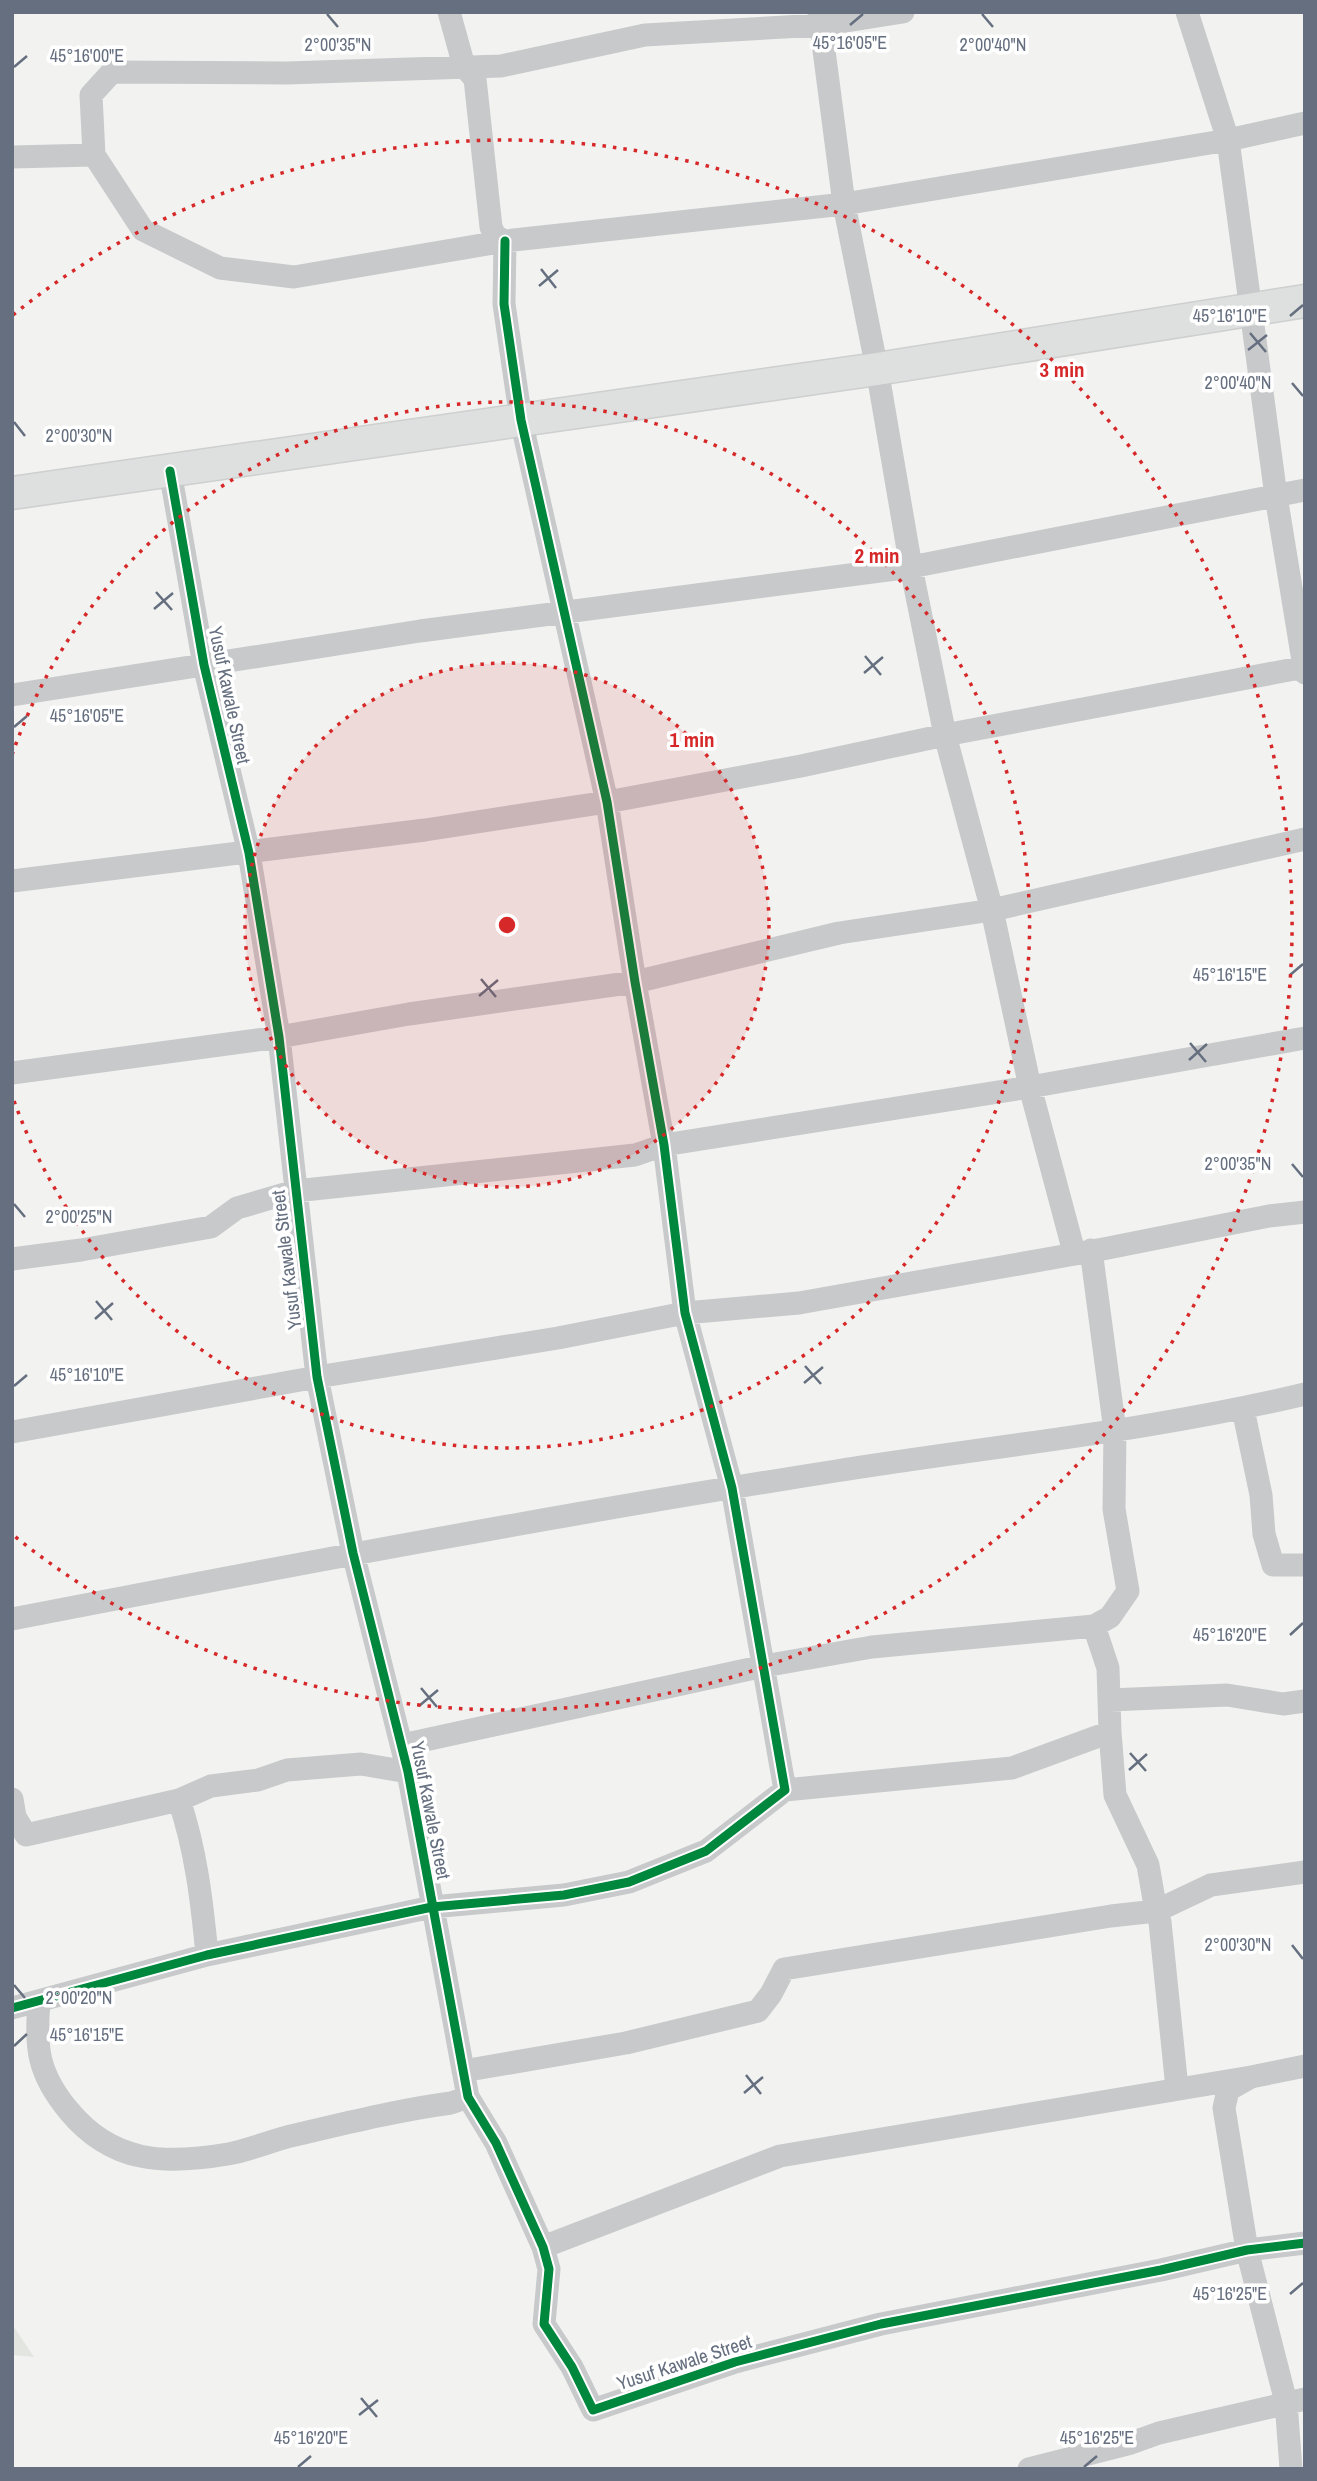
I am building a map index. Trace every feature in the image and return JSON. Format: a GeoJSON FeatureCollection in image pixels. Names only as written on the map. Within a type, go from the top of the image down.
{"type":"FeatureCollection","features":[{"type":"Feature","properties":{"kind":"street"},"geometry":{"type":"LineString","coordinates":[[449,12],[464,66],[475,79],[491,227],[495,236],[505,241]]}},
{"type":"Feature","properties":{"kind":"street"},"geometry":{"type":"LineString","coordinates":[[903,12],[645,35],[500,66],[287,73],[112,72],[91,95],[94,155],[143,230],[220,268],[294,277],[505,241],[844,204],[1228,140],[1305,123]]}},
{"type":"Feature","properties":{"kind":"street"},"geometry":{"type":"LineString","coordinates":[[12,881],[485,822],[607,802],[801,766],[945,735],[1304,669],[1276,496],[1228,140],[1187,12]]}},
{"type":"Feature","properties":{"kind":"street"},"geometry":{"type":"LineString","coordinates":[[402,1745],[764,1666],[873,1647],[1094,1626],[1110,1617],[1128,1591],[1114,1508],[1115,1431],[1083,1251],[1030,1087],[992,910],[945,735],[844,204],[820,19]]}},
{"type":"Feature","properties":{"kind":"street"},"geometry":{"type":"LineString","coordinates":[[12,157],[94,155]]}},
{"type":"Feature","properties":{"kind":"street"},"geometry":{"type":"LineString","coordinates":[[505,241],[504,304],[521,420],[562,612],[607,802],[664,1145],[685,1313],[732,1488],[785,1790]]}},
{"type":"Feature","properties":{"kind":"street"},"geometry":{"type":"LineString","coordinates":[[12,493],[877,369],[1305,301]]}},
{"type":"Feature","properties":{"kind":"street","name":"Yusuf Kawale Street"},"geometry":{"type":"LineString","coordinates":[[170,471],[204,665],[249,853],[279,1037],[317,1377],[353,1553],[408,1772],[468,2096],[496,2143],[543,2247],[549,2269],[544,2324],[572,2367],[593,2410],[735,2362],[881,2324],[1161,2270],[1247,2250],[1305,2244]]}},
{"type":"Feature","properties":{"kind":"street"},"geometry":{"type":"LineString","coordinates":[[12,695],[420,631],[911,567],[1305,490]]}},
{"type":"Feature","properties":{"kind":"street"},"geometry":{"type":"LineString","coordinates":[[12,1073],[279,1037],[409,1014],[635,982],[839,933],[992,910],[1305,839]]}},
{"type":"Feature","properties":{"kind":"street"},"geometry":{"type":"LineString","coordinates":[[12,1259],[211,1227],[237,1208],[295,1191],[635,1155],[664,1145],[1030,1087],[1305,1038]]}},
{"type":"Feature","properties":{"kind":"street"},"geometry":{"type":"LineString","coordinates":[[12,1432],[317,1377],[558,1338],[685,1313],[799,1303],[1269,1216],[1305,1212]]}},
{"type":"Feature","properties":{"kind":"street"},"geometry":{"type":"LineString","coordinates":[[12,1619],[353,1553],[732,1488],[1115,1431],[1305,1395]]}},
{"type":"Feature","properties":{"kind":"street"},"geometry":{"type":"LineString","coordinates":[[1242,1409],[1261,1495],[1264,1534],[1273,1565],[1305,1565]]}},
{"type":"Feature","properties":{"kind":"street"},"geometry":{"type":"LineString","coordinates":[[1094,1626],[1108,1668],[1115,1796],[1149,1865],[1160,1922],[1177,2088]]}},
{"type":"Feature","properties":{"kind":"street"},"geometry":{"type":"LineString","coordinates":[[1110,1700],[1227,1695],[1283,1704],[1305,1701]]}},
{"type":"Feature","properties":{"kind":"street"},"geometry":{"type":"LineString","coordinates":[[12,2008],[207,1955],[432,1907],[564,1895],[629,1882],[706,1850],[785,1790],[1012,1768],[1110,1732]]}},
{"type":"Feature","properties":{"kind":"street"},"geometry":{"type":"LineString","coordinates":[[12,1799],[15,1816],[26,1835],[179,1800],[211,1786],[258,1780],[287,1770],[361,1764],[408,1772]]}},
{"type":"Feature","properties":{"kind":"street"},"geometry":{"type":"LineString","coordinates":[[179,1800],[189,1829],[200,1887],[207,1955]]}},
{"type":"Feature","properties":{"kind":"street"},"geometry":{"type":"LineString","coordinates":[[463,2071],[626,2043],[758,2011],[771,1994],[784,1969],[1156,1911],[1211,1885],[1305,1872]]}},
{"type":"Feature","properties":{"kind":"street"},"geometry":{"type":"LineString","coordinates":[[39,2002],[36,2038],[44,2073],[61,2101],[85,2130],[117,2150],[161,2160],[229,2154],[292,2135],[451,2103],[468,2096]]}},
{"type":"Feature","properties":{"kind":"street"},"geometry":{"type":"LineString","coordinates":[[543,2247],[780,2157],[1305,2066]]}},
{"type":"Feature","properties":{"kind":"street"},"geometry":{"type":"LineString","coordinates":[[1251,2077],[1228,2090],[1224,2108],[1247,2250],[1295,2400],[1291,2469]]}},
{"type":"Feature","properties":{"kind":"street"},"geometry":{"type":"LineString","coordinates":[[1029,2469],[1159,2433],[1295,2400]]}},
{"type":"Feature","properties":{"kind":"shaded area"},"geometry":{"type":"Polygon","coordinates":[[[12,2324],[34,2357],[12,2355],[12,2324]]]}},
{"type":"Feature","properties":{"kind":"cycle path"},"geometry":{"type":"LineString","coordinates":[[12,2008],[207,1955],[432,1907],[564,1895],[629,1882],[706,1851],[785,1790],[732,1488],[685,1313],[664,1145],[607,802],[521,420],[504,304],[505,241]]}},
{"type":"Feature","properties":{"kind":"cycle path"},"geometry":{"type":"LineString","coordinates":[[170,471],[204,665],[249,853],[279,1037],[317,1377],[353,1553],[408,1772],[468,2097],[496,2143],[543,2247],[549,2269],[544,2324],[572,2367],[593,2410],[735,2362],[881,2324],[1161,2270],[1247,2250],[1305,2243]]}}]}
